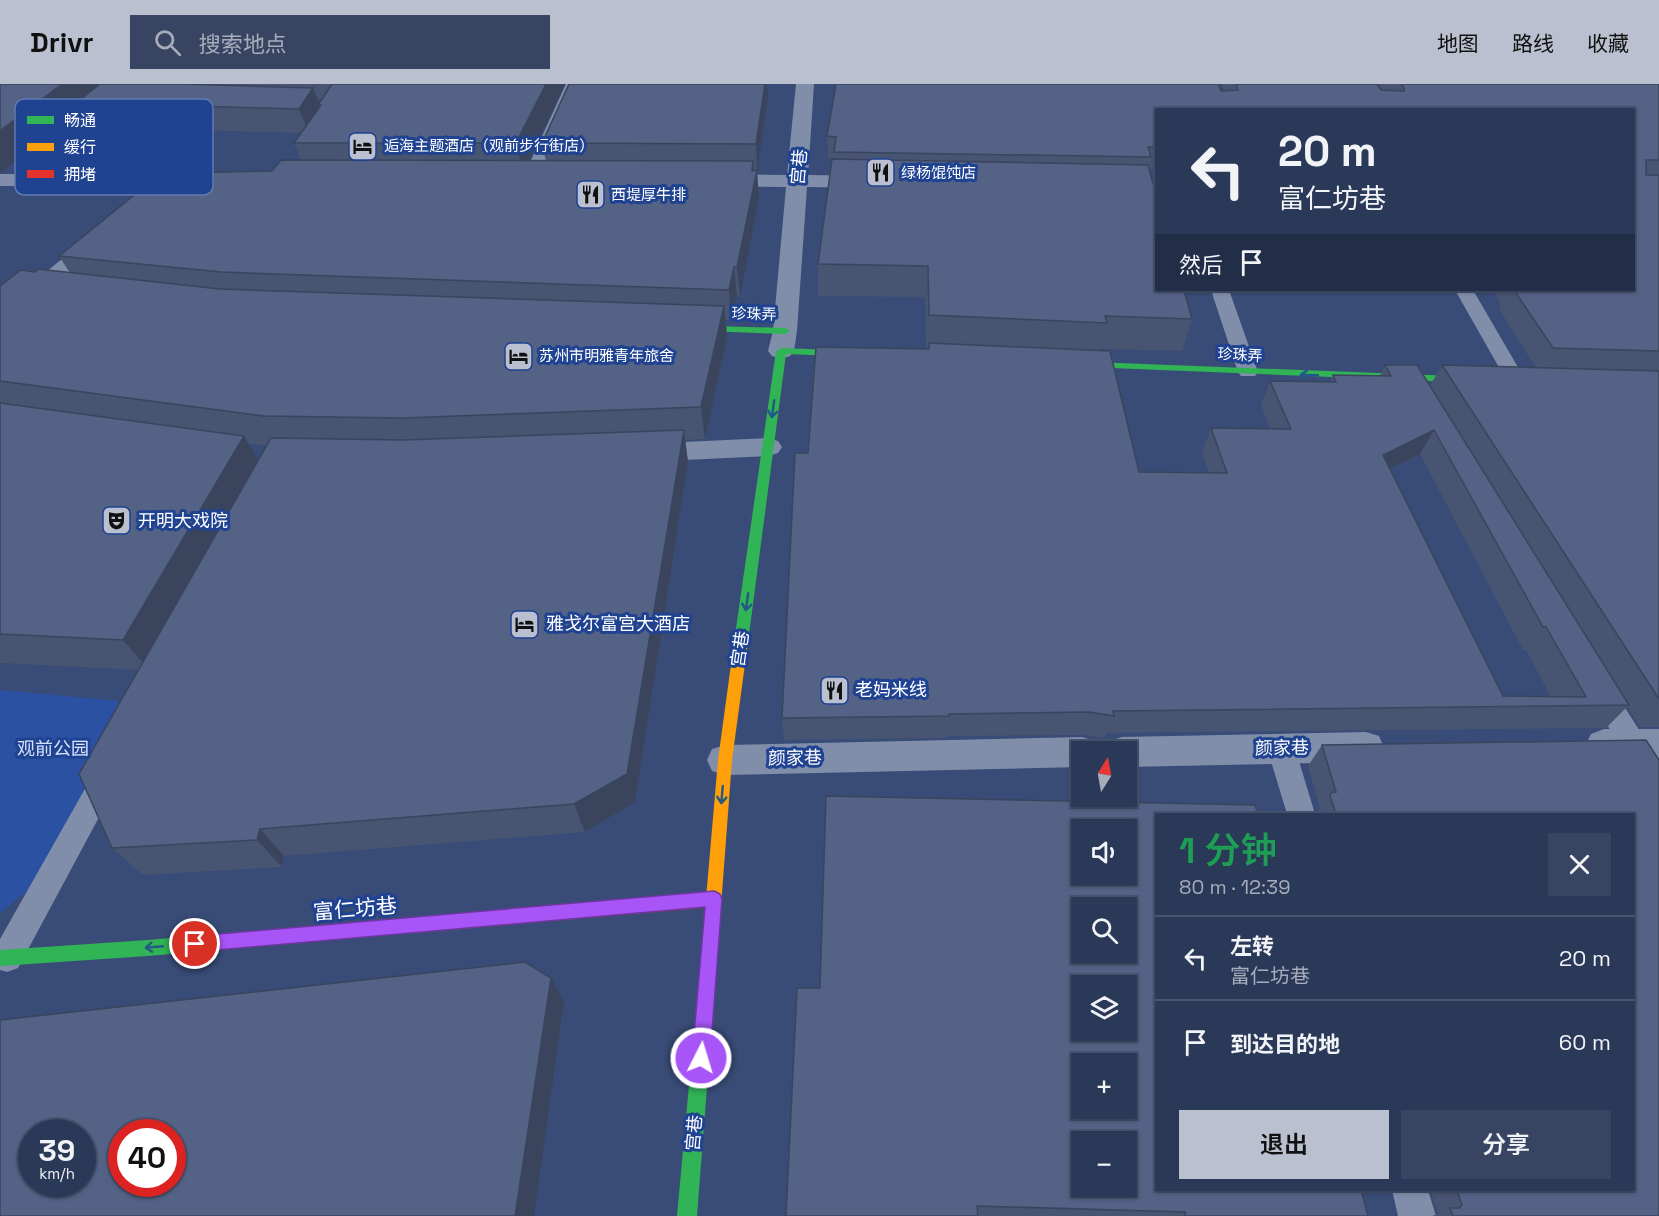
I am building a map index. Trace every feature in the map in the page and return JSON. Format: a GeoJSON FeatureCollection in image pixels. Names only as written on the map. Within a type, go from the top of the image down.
{"type":"FeatureCollection","features":[{"type":"Feature","properties":{"kind":"street"},"geometry":{"type":"LineString","coordinates":[[532,180],[575,84]]}},
{"type":"Feature","properties":{"kind":"street","name":"宫巷"},"geometry":{"type":"LineString","coordinates":[[687,1216],[725,760],[783,341],[805,84]]}},
{"type":"Feature","properties":{"kind":"street"},"geometry":{"type":"LineString","coordinates":[[213,180],[232,180]]}},
{"type":"Feature","properties":{"kind":"street"},"geometry":{"type":"LineString","coordinates":[[509,180],[555,180]]}},
{"type":"Feature","properties":{"kind":"street"},"geometry":{"type":"LineString","coordinates":[[694,180],[893,182]]}},
{"type":"Feature","properties":{"kind":"street"},"geometry":{"type":"LineString","coordinates":[[146,202],[155,195]]}},
{"type":"Feature","properties":{"kind":"street"},"geometry":{"type":"LineString","coordinates":[[0,321],[119,224]]}},
{"type":"Feature","properties":{"kind":"street"},"geometry":{"type":"LineString","coordinates":[[38,290],[62,292]]}},
{"type":"Feature","properties":{"kind":"street","name":"珍珠弄"},"geometry":{"type":"LineString","coordinates":[[666,327],[877,355]]}},
{"type":"Feature","properties":{"kind":"street","name":"珍珠弄"},"geometry":{"type":"LineString","coordinates":[[1056,364],[1510,381]]}},
{"type":"Feature","properties":{"kind":"street"},"geometry":{"type":"LineString","coordinates":[[613,454],[768,447]]}},
{"type":"Feature","properties":{"kind":"street"},"geometry":{"type":"LineString","coordinates":[[1574,745],[1648,754]]}},
{"type":"Feature","properties":{"kind":"street","name":"颜家巷"},"geometry":{"type":"LineString","coordinates":[[1137,752],[1399,747]]}},
{"type":"Feature","properties":{"kind":"street","name":"颜家巷"},"geometry":{"type":"LineString","coordinates":[[725,760],[1071,752]]}},
{"type":"Feature","properties":{"kind":"street","name":"富仁坊巷"},"geometry":{"type":"LineString","coordinates":[[4,957],[148,948],[714,899]]}},
{"type":"Feature","properties":{"kind":"lane"},"geometry":{"type":"LineString","coordinates":[[1220,291],[1248,372]]}},
{"type":"Feature","properties":{"kind":"lane"},"geometry":{"type":"LineString","coordinates":[[1465,291],[1510,381]]}},
{"type":"Feature","properties":{"kind":"lane"},"geometry":{"type":"LineString","coordinates":[[1410,378],[1422,398]]}},
{"type":"Feature","properties":{"kind":"lane"},"geometry":{"type":"LineString","coordinates":[[1590,673],[1648,754]]}},
{"type":"Feature","properties":{"kind":"lane"},"geometry":{"type":"LineString","coordinates":[[1281,748],[1300,813]]}},
{"type":"Feature","properties":{"kind":"lane"},"geometry":{"type":"LineString","coordinates":[[4,957],[121,750]]}},
{"type":"Feature","properties":{"kind":"lane"},"geometry":{"type":"LineString","coordinates":[[1410,1191],[1417,1216]]}},
{"type":"Feature","properties":{"kind":"green space","name":"观前公园"},"geometry":{"type":"Polygon","coordinates":[[[0,690],[140,703],[33,886],[0,913],[0,690]]]}},
{"type":"Feature","properties":{"kind":"building"},"geometry":{"type":"Polygon","coordinates":[[[0,84],[62,84],[42,99],[15,99],[15,120],[0,131],[0,84]]]}},
{"type":"Feature","properties":{"kind":"building"},"geometry":{"type":"Polygon","coordinates":[[[100,84],[313,88],[299,109],[213,107],[213,99],[81,99],[100,84]]]}},
{"type":"Feature","properties":{"kind":"building"},"geometry":{"type":"Polygon","coordinates":[[[332,84],[546,84],[516,143],[294,143],[321,105],[318,105],[332,84]]]}},
{"type":"Feature","properties":{"kind":"building"},"geometry":{"type":"Polygon","coordinates":[[[569,84],[765,84],[756,144],[542,143],[569,84]]]}},
{"type":"Feature","properties":{"kind":"building"},"geometry":{"type":"Polygon","coordinates":[[[836,84],[1218,84],[1221,91],[1238,90],[1236,84],[1377,84],[1381,90],[1404,91],[1401,84],[1659,84],[1659,160],[1646,160],[1646,175],[1659,175],[1659,351],[1553,348],[1515,291],[1635,291],[1635,108],[1155,108],[1155,147],[1148,147],[1151,157],[834,152],[836,137],[827,136],[836,84]]]}},
{"type":"Feature","properties":{"kind":"building"},"geometry":{"type":"Polygon","coordinates":[[[832,159],[1148,165],[1155,190],[1155,291],[1184,291],[1192,319],[1105,316],[1107,323],[929,315],[928,266],[818,264],[832,159]]]}},
{"type":"Feature","properties":{"kind":"building"},"geometry":{"type":"Polygon","coordinates":[[[281,160],[753,161],[752,171],[757,170],[737,267],[734,267],[729,290],[221,272],[59,256],[134,195],[213,195],[213,172],[272,171],[281,160]]]}},
{"type":"Feature","properties":{"kind":"building"},"geometry":{"type":"Polygon","coordinates":[[[38,269],[220,289],[724,306],[701,407],[403,418],[264,416],[0,381],[0,286],[21,270],[35,272],[38,269]]]}},
{"type":"Feature","properties":{"kind":"building"},"geometry":{"type":"Polygon","coordinates":[[[929,343],[1110,351],[1139,472],[1227,473],[1211,428],[1291,429],[1270,381],[1336,382],[1333,375],[1391,376],[1385,365],[1417,365],[1629,705],[1113,711],[1114,716],[1090,712],[782,718],[795,453],[808,453],[816,347],[929,349],[929,343]],[[1434,430],[1383,455],[1503,696],[1586,697],[1546,627],[1543,627],[1434,430]]]}},
{"type":"Feature","properties":{"kind":"building"},"geometry":{"type":"Polygon","coordinates":[[[1442,365],[1659,371],[1659,699],[1442,365]]]}},
{"type":"Feature","properties":{"kind":"building","name":"开明大戏院"},"geometry":{"type":"Polygon","coordinates":[[[0,403],[244,436],[123,640],[0,634],[0,403]]]}},
{"type":"Feature","properties":{"kind":"building"},"geometry":{"type":"Polygon","coordinates":[[[684,430],[627,774],[574,804],[260,829],[257,840],[112,848],[79,774],[271,438],[403,440],[684,430]]]}},
{"type":"Feature","properties":{"kind":"building"},"geometry":{"type":"Polygon","coordinates":[[[1646,740],[1659,760],[1659,1216],[1453,1216],[1450,1208],[1460,1208],[1462,1205],[1457,1191],[1635,1191],[1635,813],[1336,813],[1330,796],[1332,792],[1336,792],[1322,745],[1646,740]]]}},
{"type":"Feature","properties":{"kind":"building"},"geometry":{"type":"Polygon","coordinates":[[[826,796],[1071,801],[1071,807],[1137,807],[1137,803],[1255,805],[1258,813],[1155,813],[1155,1191],[1361,1191],[1368,1216],[1185,1216],[1185,1212],[977,1206],[978,1216],[786,1216],[797,988],[820,988],[826,796]]]}},
{"type":"Feature","properties":{"kind":"building"},"geometry":{"type":"Polygon","coordinates":[[[525,962],[551,978],[515,1216],[0,1216],[0,1020],[525,962]]]}},
{"type":"Feature","properties":{"kind":"traffic: fast"},"geometry":{"type":"LineString","coordinates":[[681,328],[785,331]]}},
{"type":"Feature","properties":{"kind":"traffic: fast"},"geometry":{"type":"LineString","coordinates":[[741,642],[781,351],[860,354]]}},
{"type":"Feature","properties":{"kind":"traffic: fast"},"geometry":{"type":"LineString","coordinates":[[1067,364],[1480,380]]}},
{"type":"Feature","properties":{"kind":"traffic: fast"},"geometry":{"type":"LineString","coordinates":[[0,958],[148,948],[471,920]]}},
{"type":"Feature","properties":{"kind":"traffic: fast"},"geometry":{"type":"LineString","coordinates":[[687,1216],[711,933]]}},
{"type":"Feature","properties":{"kind":"traffic: slow"},"geometry":{"type":"LineString","coordinates":[[711,933],[725,760],[741,642]]}},
{"type":"Feature","properties":{"kind":"traffic: jam"},"geometry":{"type":"LineString","coordinates":[[471,920],[714,899]]}},
{"type":"Feature","properties":{"kind":"place","name":"逅海主题酒店（观前步行街店）"},"geometry":{"type":"Point","coordinates":[363,146]}},
{"type":"Feature","properties":{"kind":"place","name":"绿杨馄饨店"},"geometry":{"type":"Point","coordinates":[880,173]}},
{"type":"Feature","properties":{"kind":"place","name":"西堤厚牛排"},"geometry":{"type":"Point","coordinates":[590,195]}},
{"type":"Feature","properties":{"kind":"place","name":"苏州市明雅青年旅舍"},"geometry":{"type":"Point","coordinates":[518,356]}},
{"type":"Feature","properties":{"kind":"place","name":"开明大戏院"},"geometry":{"type":"Point","coordinates":[117,521]}},
{"type":"Feature","properties":{"kind":"place","name":"雅戈尔富宫大酒店"},"geometry":{"type":"Point","coordinates":[525,624]}},
{"type":"Feature","properties":{"kind":"place","name":"老妈米线"},"geometry":{"type":"Point","coordinates":[834,690]}},
{"type":"Feature","properties":{"kind":"route"},"geometry":{"type":"LineString","coordinates":[[195,944],[714,899],[701,1058]]}}]}
